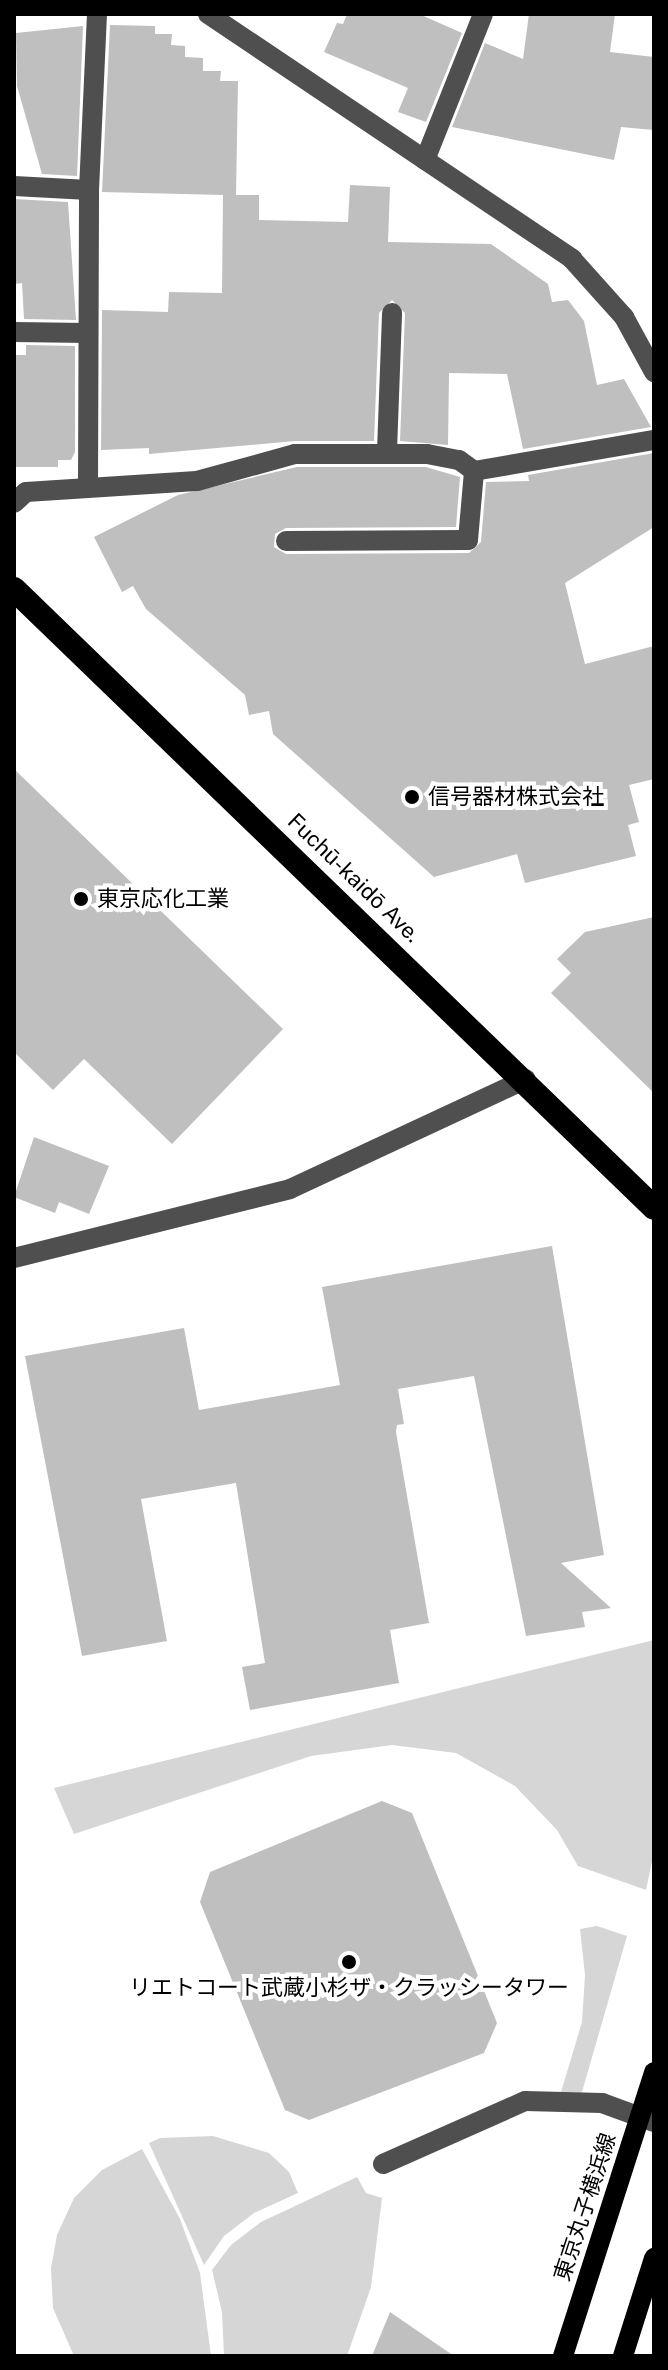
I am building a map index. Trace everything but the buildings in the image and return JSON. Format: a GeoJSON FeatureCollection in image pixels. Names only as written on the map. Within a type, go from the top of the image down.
{"type":"FeatureCollection","features":[{"type":"Feature","properties":{"kind":"highway","name":"Fuchū-kaidō Ave."},"geometry":{"type":"LineString","coordinates":[[14,589],[526,1079],[654,1208]]}},
{"type":"Feature","properties":{"kind":"main road","name":"東京丸子横浜線"},"geometry":{"type":"LineString","coordinates":[[563,2356],[647,2119],[654,2072]]}},
{"type":"Feature","properties":{"kind":"main road"},"geometry":{"type":"LineString","coordinates":[[623,2356],[654,2258]]}},
{"type":"Feature","properties":{"kind":"street"},"geometry":{"type":"LineString","coordinates":[[88,488],[89,190],[97,14]]}},
{"type":"Feature","properties":{"kind":"street"},"geometry":{"type":"LineString","coordinates":[[208,14],[572,259],[624,317],[654,372]]}},
{"type":"Feature","properties":{"kind":"street"},"geometry":{"type":"LineString","coordinates":[[425,160],[483,14]]}},
{"type":"Feature","properties":{"kind":"street"},"geometry":{"type":"LineString","coordinates":[[14,186],[89,190]]}},
{"type":"Feature","properties":{"kind":"street"},"geometry":{"type":"LineString","coordinates":[[387,451],[392,313]]}},
{"type":"Feature","properties":{"kind":"street"},"geometry":{"type":"LineString","coordinates":[[14,332],[87,333]]}},
{"type":"Feature","properties":{"kind":"street"},"geometry":{"type":"LineString","coordinates":[[14,503],[26,492],[197,481],[295,454],[387,451],[459,460],[474,471],[654,440]]}},
{"type":"Feature","properties":{"kind":"street"},"geometry":{"type":"LineString","coordinates":[[286,541],[468,540],[474,471]]}},
{"type":"Feature","properties":{"kind":"street"},"geometry":{"type":"LineString","coordinates":[[14,1258],[290,1189],[526,1079]]}},
{"type":"Feature","properties":{"kind":"street"},"geometry":{"type":"LineString","coordinates":[[383,2164],[525,2101],[602,2103],[647,2119]]}},
{"type":"Feature","properties":{"kind":"shaded area"},"geometry":{"type":"Polygon","coordinates":[[[654,1640],[654,1852],[646,1890],[578,1866],[557,1830],[515,1786],[456,1753],[392,1745],[311,1756],[74,1834],[54,1788],[654,1640]]]}},
{"type":"Feature","properties":{"kind":"shaded area"},"geometry":{"type":"Polygon","coordinates":[[[597,1926],[627,1936],[580,2099],[561,2092],[582,2022],[585,1975],[580,1929],[597,1926]]]}},
{"type":"Feature","properties":{"kind":"shaded area"},"geometry":{"type":"Polygon","coordinates":[[[213,2136],[269,2153],[289,2172],[298,2193],[254,2213],[224,2236],[204,2265],[149,2143],[160,2138],[213,2136]]]}},
{"type":"Feature","properties":{"kind":"shaded area"},"geometry":{"type":"Polygon","coordinates":[[[142,2149],[180,2219],[200,2273],[211,2356],[74,2356],[53,2308],[51,2268],[57,2235],[74,2198],[102,2170],[142,2149]]]}},
{"type":"Feature","properties":{"kind":"shaded area"},"geometry":{"type":"Polygon","coordinates":[[[357,2177],[366,2193],[382,2198],[371,2287],[347,2356],[224,2356],[222,2312],[212,2270],[231,2245],[261,2222],[357,2177]]]}},
{"type":"Feature","properties":{"kind":"place","name":"信号器材株式会社"},"geometry":{"type":"Point","coordinates":[412,797]}},
{"type":"Feature","properties":{"kind":"place","name":"東京応化工業"},"geometry":{"type":"Point","coordinates":[81,899]}},
{"type":"Feature","properties":{"kind":"place","name":"リエトコート武蔵小杉ザ・クラッシータワー"},"geometry":{"type":"Point","coordinates":[349,1962]}}]}
